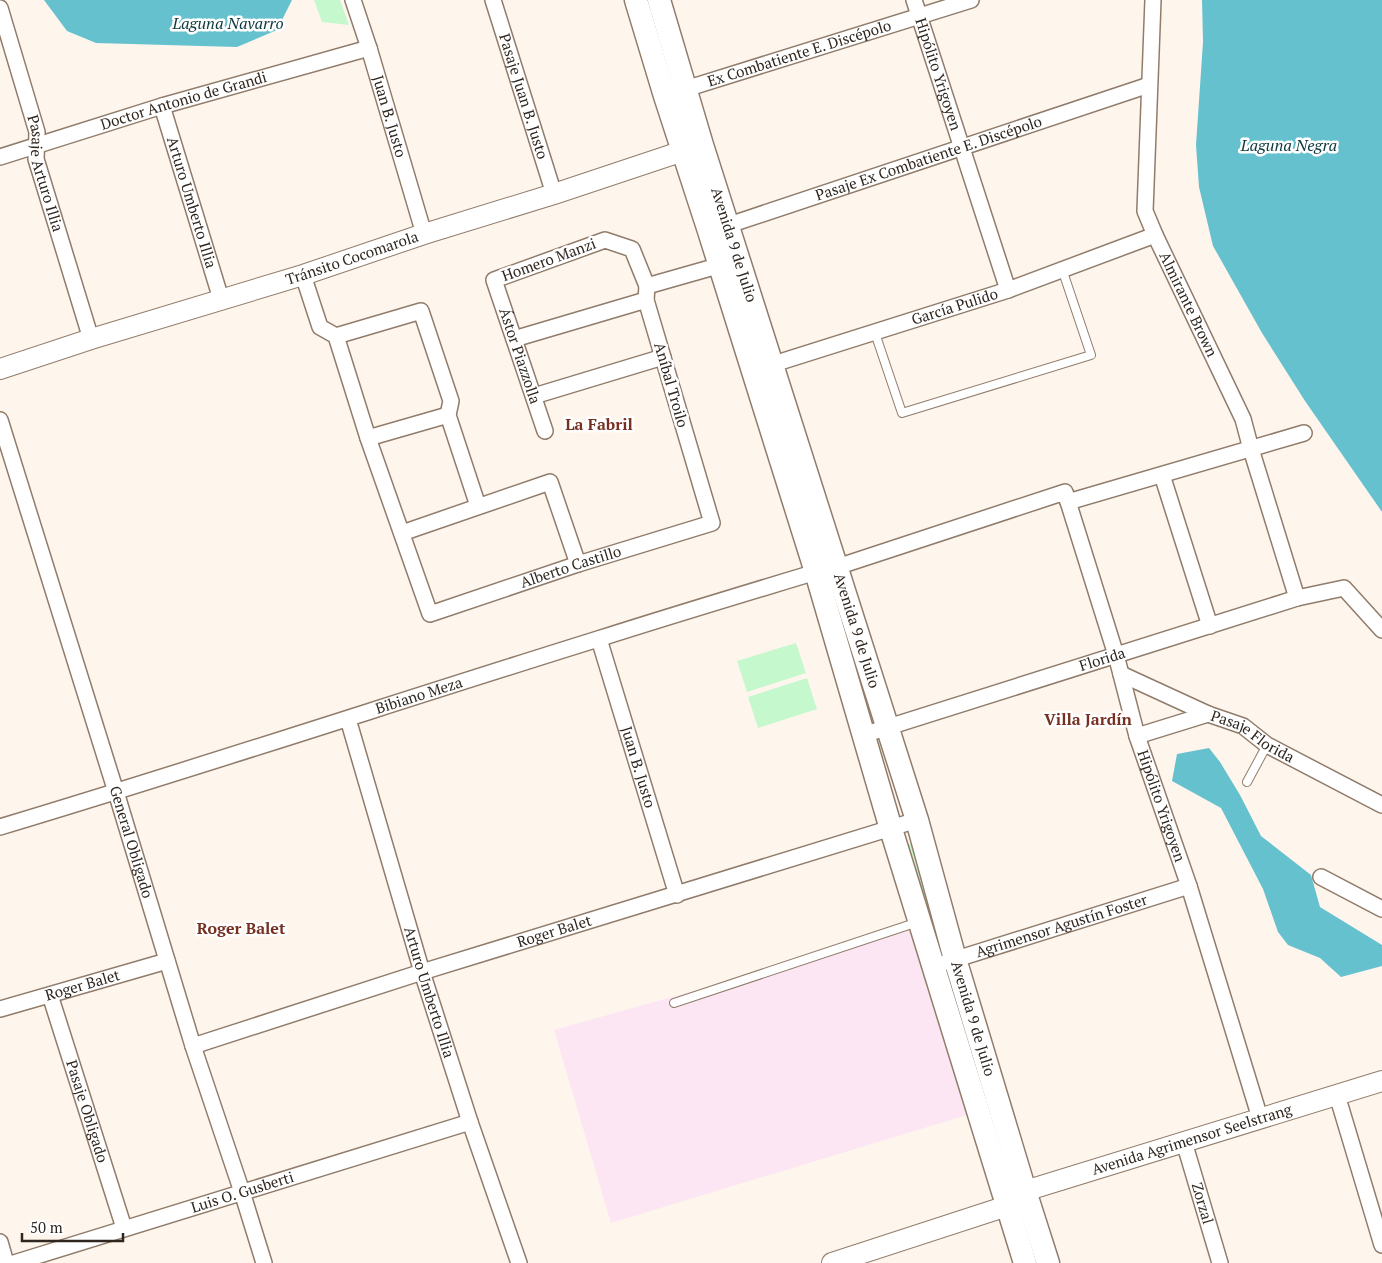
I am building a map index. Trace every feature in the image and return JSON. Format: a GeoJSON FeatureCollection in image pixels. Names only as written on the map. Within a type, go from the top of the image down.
{"type":"FeatureCollection","features":[{"type":"Feature","properties":{"kind":"main road","name":"Avenida 9 de Julio"},"geometry":{"type":"LineString","coordinates":[[636,0],[675,93],[826,570],[887,726],[917,820],[956,959],[1048,1263]]}},
{"type":"Feature","properties":{"kind":"main road","name":"Avenida 9 de Julio"},"geometry":{"type":"LineString","coordinates":[[659,0],[675,93]]}},
{"type":"Feature","properties":{"kind":"main road","name":"Avenida 9 de Julio"},"geometry":{"type":"LineString","coordinates":[[826,570],[863,735],[1026,1263]]}},
{"type":"Feature","properties":{"kind":"street","name":"Juan B. Justo"},"geometry":{"type":"LineString","coordinates":[[353,0],[424,234]]}},
{"type":"Feature","properties":{"kind":"street","name":"Pasaje Juan B. Justo"},"geometry":{"type":"LineString","coordinates":[[493,0],[554,194]]}},
{"type":"Feature","properties":{"kind":"street","name":"Hipólito Yrigoyen"},"geometry":{"type":"LineString","coordinates":[[914,0],[1008,290]]}},
{"type":"Feature","properties":{"kind":"street","name":"Ex Combatiente E. Discépolo"},"geometry":{"type":"LineString","coordinates":[[675,93],[970,0]]}},
{"type":"Feature","properties":{"kind":"street","name":"Almirante Brown"},"geometry":{"type":"LineString","coordinates":[[1153,0],[1144,211],[1243,419],[1297,598]]}},
{"type":"Feature","properties":{"kind":"street","name":"Pasaje Arturo Illia"},"geometry":{"type":"LineString","coordinates":[[0,8],[37,132],[36,159],[91,339]]}},
{"type":"Feature","properties":{"kind":"street","name":"Doctor Antonio de Grandi"},"geometry":{"type":"LineString","coordinates":[[0,156],[162,106],[369,48]]}},
{"type":"Feature","properties":{"kind":"street","name":"Pasaje Ex Combatiente E. Discépolo"},"geometry":{"type":"LineString","coordinates":[[718,228],[1149,84]]}},
{"type":"Feature","properties":{"kind":"street","name":"Arturo Umberto Illia"},"geometry":{"type":"LineString","coordinates":[[162,106],[221,299]]}},
{"type":"Feature","properties":{"kind":"street","name":"Tránsito Cocomarola"},"geometry":{"type":"LineString","coordinates":[[0,369],[91,339],[303,275],[692,148]]}},
{"type":"Feature","properties":{"kind":"street","name":"García Pulido"},"geometry":{"type":"LineString","coordinates":[[763,368],[1008,290],[1155,235]]}},
{"type":"Feature","properties":{"kind":"street","name":"Homero Manzi"},"geometry":{"type":"LineString","coordinates":[[494,280],[605,240],[632,249]]}},
{"type":"Feature","properties":{"kind":"street","name":"Aníbal Troilo"},"geometry":{"type":"LineString","coordinates":[[632,249],[712,523]]}},
{"type":"Feature","properties":{"kind":"street"},"geometry":{"type":"LineString","coordinates":[[514,339],[729,262]]}},
{"type":"Feature","properties":{"kind":"street"},"geometry":{"type":"LineString","coordinates":[[303,275],[320,327],[336,336],[368,438],[402,533],[550,482],[578,564]]}},
{"type":"Feature","properties":{"kind":"street","name":"Ástor Piazzolla"},"geometry":{"type":"LineString","coordinates":[[494,280],[545,431]]}},
{"type":"Feature","properties":{"kind":"street"},"geometry":{"type":"LineString","coordinates":[[336,336],[421,311],[451,401],[448,416],[478,506]]}},
{"type":"Feature","properties":{"kind":"street"},"geometry":{"type":"LineString","coordinates":[[534,396],[663,357]]}},
{"type":"Feature","properties":{"kind":"street"},"geometry":{"type":"LineString","coordinates":[[368,438],[448,416]]}},
{"type":"Feature","properties":{"kind":"street","name":"General Obligado"},"geometry":{"type":"LineString","coordinates":[[0,420],[116,792],[166,961],[264,1263]]}},
{"type":"Feature","properties":{"kind":"street","name":"Bibiano Meza"},"geometry":{"type":"LineString","coordinates":[[0,827],[348,719],[598,638],[1067,497],[1162,475],[1304,434]]}},
{"type":"Feature","properties":{"kind":"street"},"geometry":{"type":"LineString","coordinates":[[1162,475],[1210,626]]}},
{"type":"Feature","properties":{"kind":"street","name":"Hipólito Yrigoyen"},"geometry":{"type":"LineString","coordinates":[[1067,497],[1116,655],[1138,736],[1189,886],[1260,1118]]}},
{"type":"Feature","properties":{"kind":"street","name":"Alberto Castillo"},"geometry":{"type":"LineString","coordinates":[[402,533],[430,614],[578,564],[712,523]]}},
{"type":"Feature","properties":{"kind":"street","name":"Florida"},"geometry":{"type":"LineString","coordinates":[[863,735],[1297,598],[1344,588],[1382,630]]}},
{"type":"Feature","properties":{"kind":"street","name":"Juan B. Justo"},"geometry":{"type":"LineString","coordinates":[[598,638],[677,895]]}},
{"type":"Feature","properties":{"kind":"street","name":"Pasaje Florida"},"geometry":{"type":"LineString","coordinates":[[1121,674],[1208,714],[1243,726],[1267,745],[1382,805]]}},
{"type":"Feature","properties":{"kind":"street"},"geometry":{"type":"LineString","coordinates":[[1138,736],[1208,714]]}},
{"type":"Feature","properties":{"kind":"street","name":"Arturo Umberto Illia"},"geometry":{"type":"LineString","coordinates":[[348,719],[422,972],[470,1122],[519,1263]]}},
{"type":"Feature","properties":{"kind":"street","name":"Roger Balet"},"geometry":{"type":"LineString","coordinates":[[193,1046],[422,972],[917,820]]}},
{"type":"Feature","properties":{"kind":"street"},"geometry":{"type":"LineString","coordinates":[[1321,877],[1382,909]]}},
{"type":"Feature","properties":{"kind":"street","name":"Agrimensor Agustín Foster"},"geometry":{"type":"LineString","coordinates":[[934,966],[1189,886]]}},
{"type":"Feature","properties":{"kind":"street","name":"Roger Balet"},"geometry":{"type":"LineString","coordinates":[[0,1009],[166,961]]}},
{"type":"Feature","properties":{"kind":"street","name":"Pasaje Obligado"},"geometry":{"type":"LineString","coordinates":[[50,995],[124,1228]]}},
{"type":"Feature","properties":{"kind":"street","name":"Avenida Agrimensor Seelstrang"},"geometry":{"type":"LineString","coordinates":[[1007,1206],[1025,1191],[1382,1081]]}},
{"type":"Feature","properties":{"kind":"street"},"geometry":{"type":"LineString","coordinates":[[1337,1095],[1382,1245]]}},
{"type":"Feature","properties":{"kind":"street","name":"Luis O. Gusberti"},"geometry":{"type":"LineString","coordinates":[[14,1263],[470,1122]]}},
{"type":"Feature","properties":{"kind":"street","name":"Zorzal"},"geometry":{"type":"LineString","coordinates":[[1184,1142],[1220,1263]]}},
{"type":"Feature","properties":{"kind":"street"},"geometry":{"type":"LineString","coordinates":[[832,1263],[1007,1206]]}},
{"type":"Feature","properties":{"kind":"street"},"geometry":{"type":"LineString","coordinates":[[0,1242],[6,1263]]}},
{"type":"Feature","properties":{"kind":"lane"},"geometry":{"type":"LineString","coordinates":[[874,333],[902,413],[1091,355],[1062,269]]}},
{"type":"Feature","properties":{"kind":"lane"},"geometry":{"type":"LineString","coordinates":[[1247,782],[1267,745]]}},
{"type":"Feature","properties":{"kind":"lane"},"geometry":{"type":"LineString","coordinates":[[674,1003],[920,922]]}},
{"type":"Feature","properties":{"kind":"shaded area"},"geometry":{"type":"Polygon","coordinates":[[[911,930],[967,1115],[611,1223],[554,1030],[911,930]]]}},
{"type":"Feature","properties":{"kind":"green space"},"geometry":{"type":"Polygon","coordinates":[[[314,0],[340,0],[349,25],[322,22],[314,0]]]}},
{"type":"Feature","properties":{"kind":"green space"},"geometry":{"type":"Polygon","coordinates":[[[796,643],[806,673],[747,692],[737,661],[796,643]]]}},
{"type":"Feature","properties":{"kind":"green space"},"geometry":{"type":"Polygon","coordinates":[[[807,678],[817,709],[758,728],[748,697],[807,678]]]}},
{"type":"Feature","properties":{"kind":"green space"},"geometry":{"type":"Polygon","coordinates":[[[914,843],[944,938],[935,941],[906,845],[914,843]]]}},
{"type":"Feature","properties":{"kind":"water","name":"Laguna Navarro"},"geometry":{"type":"Polygon","coordinates":[[[44,0],[292,0],[277,30],[237,47],[96,43],[67,31],[44,0]]]}},
{"type":"Feature","properties":{"kind":"water","name":"Laguna Negra"},"geometry":{"type":"Polygon","coordinates":[[[1202,0],[1382,0],[1382,512],[1305,401],[1262,333],[1213,246],[1199,187],[1196,145],[1203,42],[1202,0]]]}},
{"type":"Feature","properties":{"kind":"water"},"geometry":{"type":"Polygon","coordinates":[[[1209,748],[1240,795],[1261,836],[1311,875],[1320,907],[1382,945],[1382,966],[1341,977],[1320,958],[1288,945],[1278,932],[1263,889],[1221,808],[1172,781],[1177,754],[1209,748]]]}},
{"type":"Feature","properties":{"kind":"district","name":"La Fabril"},"geometry":{"type":"Point","coordinates":[599,424]}},
{"type":"Feature","properties":{"kind":"district","name":"Villa Jardín"},"geometry":{"type":"Point","coordinates":[1088,719]}},
{"type":"Feature","properties":{"kind":"district","name":"Roger Balet"},"geometry":{"type":"Point","coordinates":[241,928]}}]}
